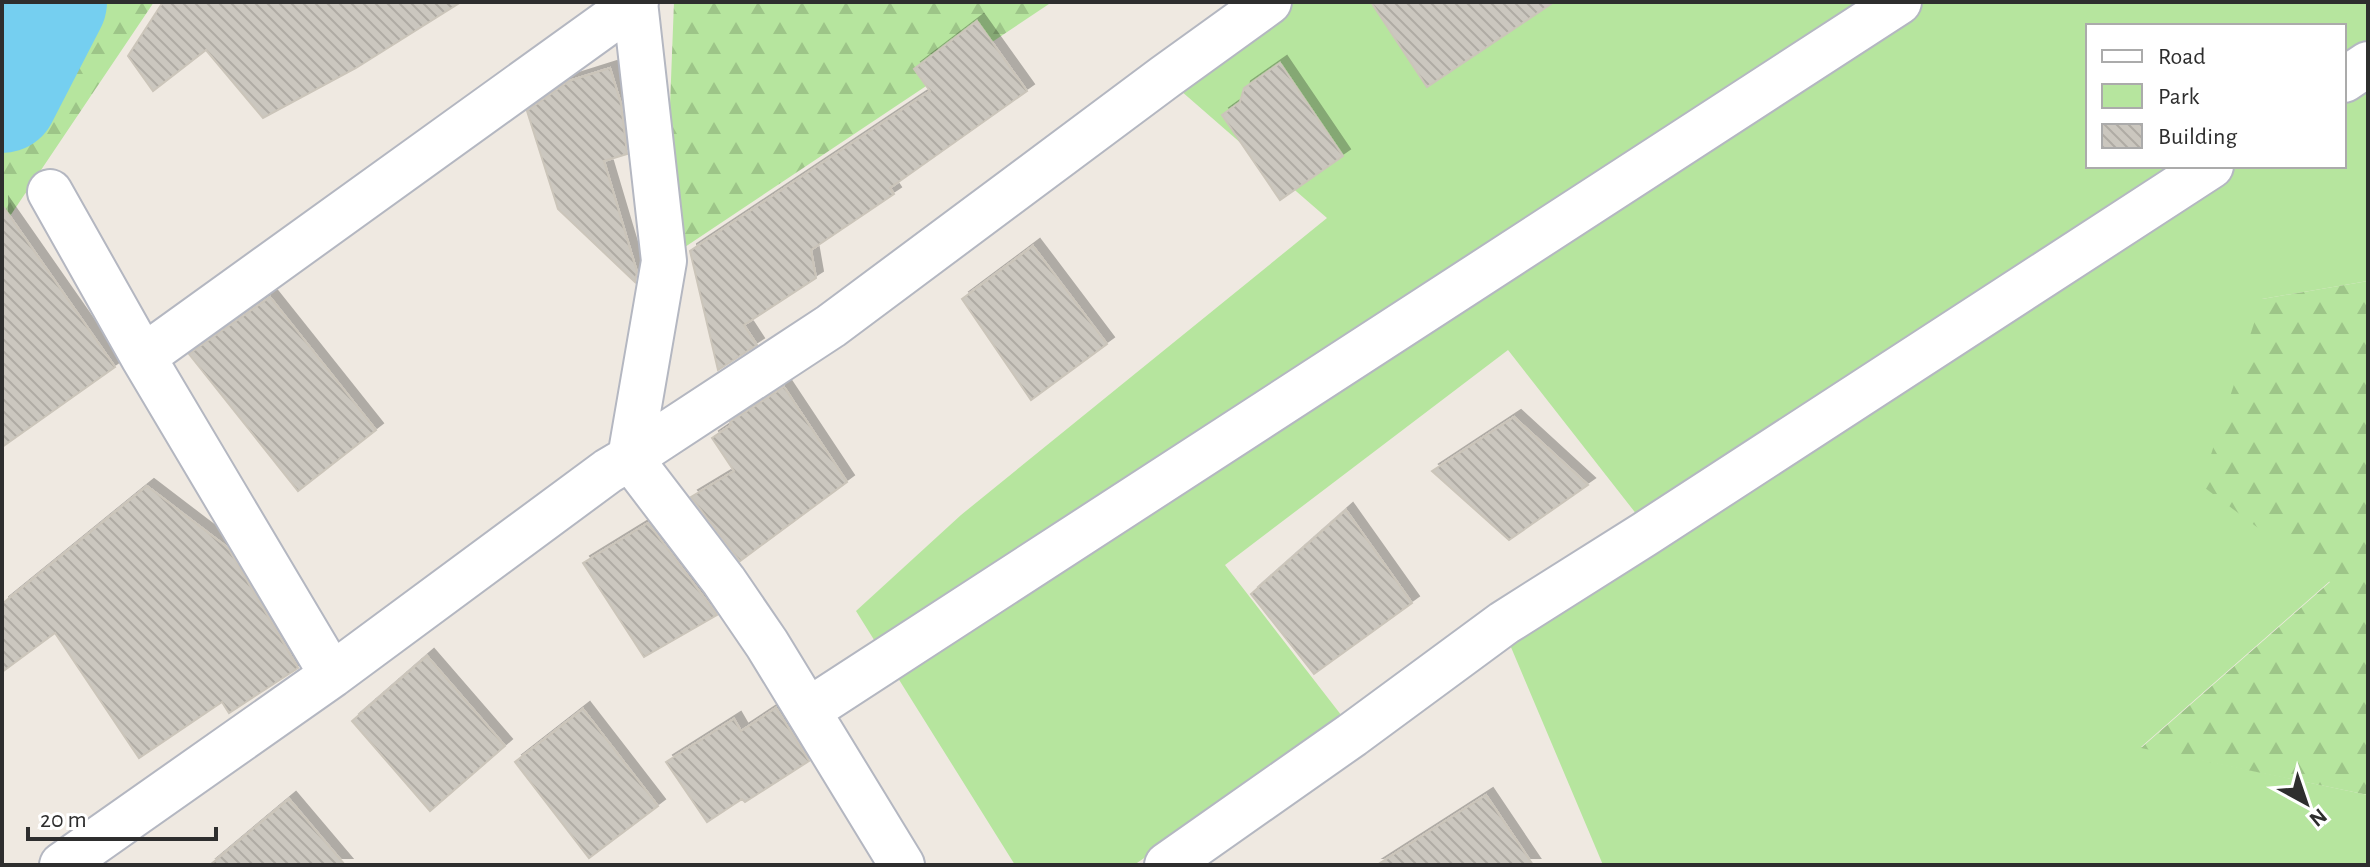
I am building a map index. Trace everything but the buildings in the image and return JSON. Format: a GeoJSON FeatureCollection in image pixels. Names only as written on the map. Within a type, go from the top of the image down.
{"type":"FeatureCollection","features":[{"type":"Feature","properties":{"kind":"street"},"geometry":{"type":"LineString","coordinates":[[143,357],[635,2],[664,261],[630,458],[724,581],[809,710],[902,865]]}},
{"type":"Feature","properties":{"kind":"street"},"geometry":{"type":"LineString","coordinates":[[76,861],[608,471],[831,326],[1269,2]]}},
{"type":"Feature","properties":{"kind":"street"},"geometry":{"type":"LineString","coordinates":[[809,710],[1899,2]]}},
{"type":"Feature","properties":{"kind":"street"},"geometry":{"type":"LineString","coordinates":[[2346,79],[2368,64]]}},
{"type":"Feature","properties":{"kind":"street"},"geometry":{"type":"LineString","coordinates":[[1167,865],[1504,623],[2208,168]]}},
{"type":"Feature","properties":{"kind":"street"},"geometry":{"type":"LineString","coordinates":[[50,192],[143,357],[332,675]]}},
{"type":"Feature","properties":{"kind":"green space"},"geometry":{"type":"Polygon","coordinates":[[[2,2],[154,2],[2,228],[2,2]]]}},
{"type":"Feature","properties":{"kind":"green space"},"geometry":{"type":"Polygon","coordinates":[[[674,2],[1052,2],[664,261],[674,2]]]}},
{"type":"Feature","properties":{"kind":"green space"},"geometry":{"type":"Polygon","coordinates":[[[1270,2],[2368,2],[2368,65],[2346,63],[2346,24],[2086,24],[2086,168],[2346,168],[2346,68],[2368,94],[2368,281],[2262,299],[2330,581],[2141,747],[2368,795],[2368,865],[1603,865],[1497,614],[1641,520],[1508,350],[1225,565],[1345,720],[1134,865],[1015,865],[856,611],[961,515],[1327,218],[1165,77],[1270,2]]]}},
{"type":"Feature","properties":{"kind":"green space"},"geometry":{"type":"Polygon","coordinates":[[[2368,281],[2368,795],[2141,748],[2330,582],[2201,485],[2262,299],[2368,281]]]}},
{"type":"Feature","properties":{"kind":"waterway"},"geometry":{"type":"LineString","coordinates":[[2,97],[51,2]]}}]}
